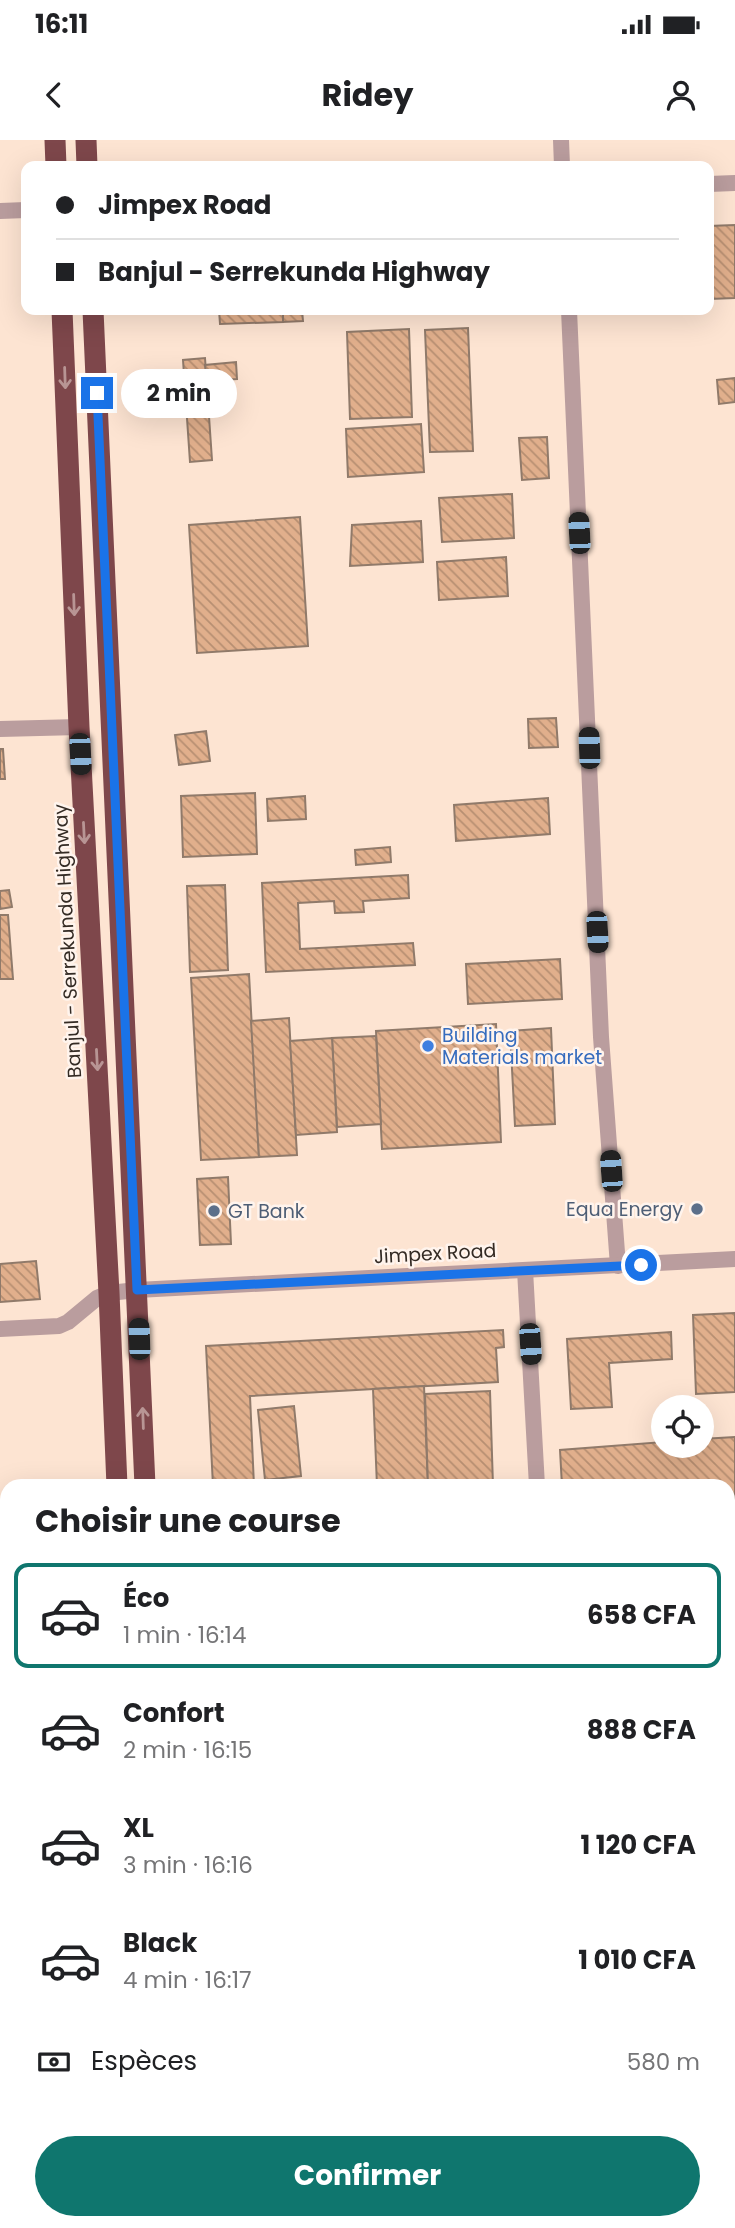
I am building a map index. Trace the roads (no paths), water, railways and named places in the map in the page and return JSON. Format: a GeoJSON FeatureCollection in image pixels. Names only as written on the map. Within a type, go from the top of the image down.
{"type":"FeatureCollection","features":[{"type":"Feature","properties":{"kind":"highway"},"geometry":{"type":"LineString","coordinates":[[55,140],[56,161]]}},
{"type":"Feature","properties":{"kind":"highway"},"geometry":{"type":"LineString","coordinates":[[86,140],[87,161]]}},
{"type":"Feature","properties":{"kind":"highway","name":"Banjul - Serrekunda Highway"},"geometry":{"type":"LineString","coordinates":[[62,315],[79,727],[117,1479]]}},
{"type":"Feature","properties":{"kind":"highway"},"geometry":{"type":"LineString","coordinates":[[93,315],[145,1479]]}},
{"type":"Feature","properties":{"kind":"street"},"geometry":{"type":"LineString","coordinates":[[561,140],[562,161]]}},
{"type":"Feature","properties":{"kind":"street"},"geometry":{"type":"LineString","coordinates":[[714,184],[735,183]]}},
{"type":"Feature","properties":{"kind":"street"},"geometry":{"type":"LineString","coordinates":[[0,211],[21,210]]}},
{"type":"Feature","properties":{"kind":"street"},"geometry":{"type":"LineString","coordinates":[[569,315],[601,1037],[618,1266]]}},
{"type":"Feature","properties":{"kind":"street"},"geometry":{"type":"LineString","coordinates":[[0,729],[79,727]]}},
{"type":"Feature","properties":{"kind":"street","name":"Jimpex Road"},"geometry":{"type":"LineString","coordinates":[[109,1293],[735,1259]]}},
{"type":"Feature","properties":{"kind":"street"},"geometry":{"type":"LineString","coordinates":[[525,1270],[537,1479]]}},
{"type":"Feature","properties":{"kind":"street"},"geometry":{"type":"LineString","coordinates":[[0,1329],[59,1326],[68,1322],[97,1298],[109,1293]]}},
{"type":"Feature","properties":{"kind":"place","name":"Building Materials market"},"geometry":{"type":"Point","coordinates":[428,1046]}},
{"type":"Feature","properties":{"kind":"place","name":"Equa Energy"},"geometry":{"type":"Point","coordinates":[697,1209]}},
{"type":"Feature","properties":{"kind":"place","name":"GT Bank"},"geometry":{"type":"Point","coordinates":[214,1211]}}]}
